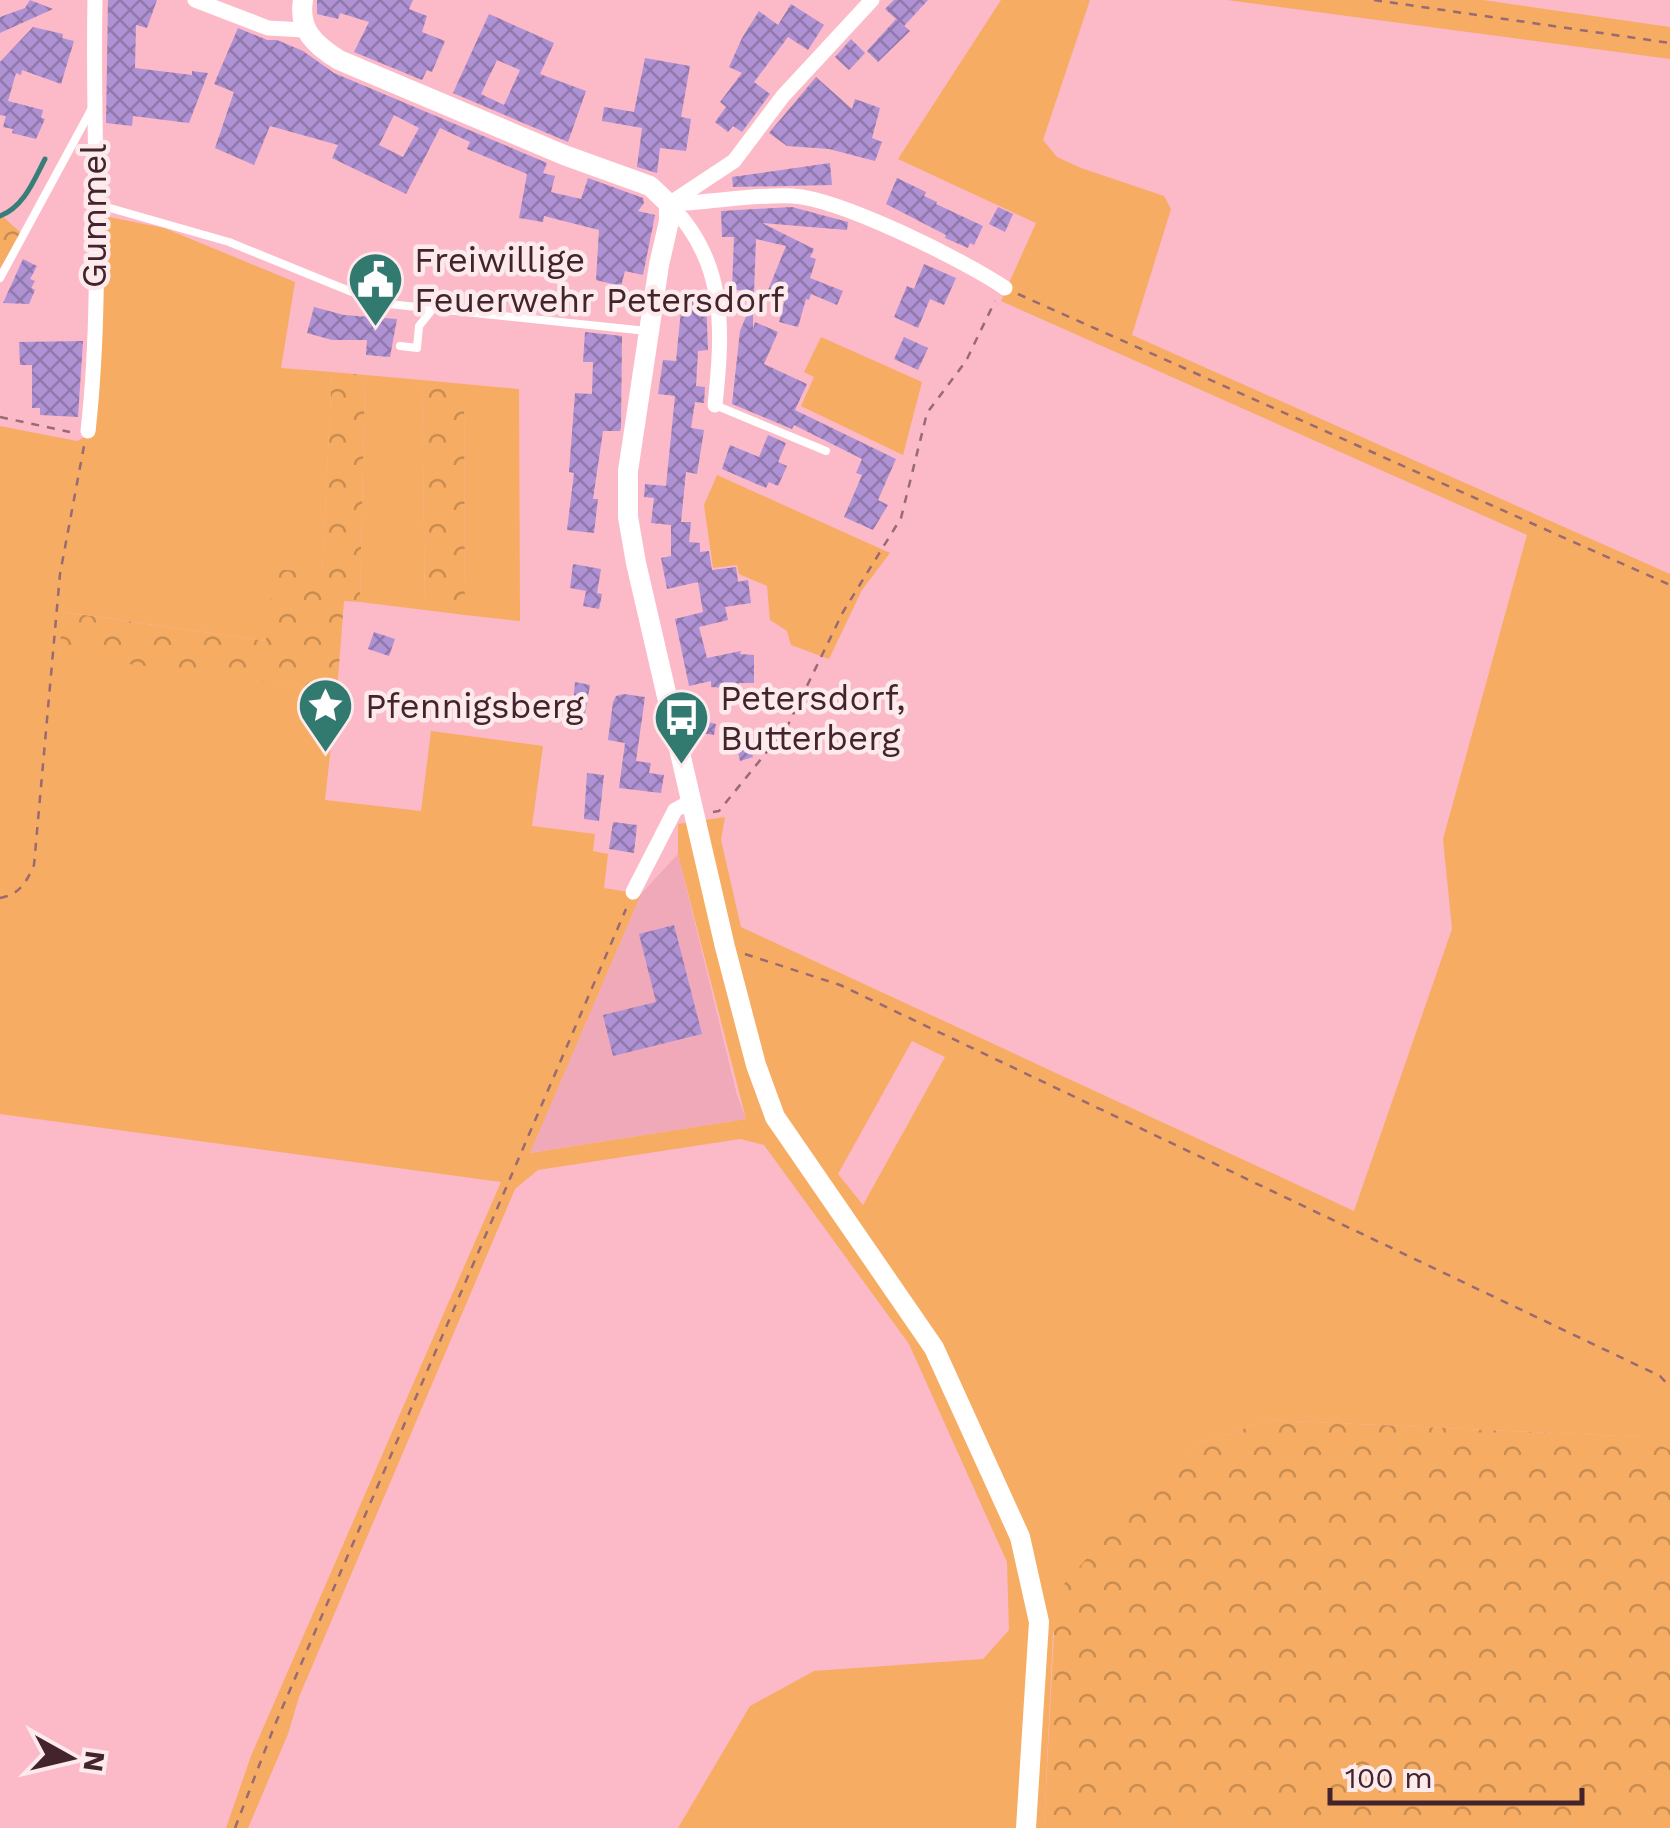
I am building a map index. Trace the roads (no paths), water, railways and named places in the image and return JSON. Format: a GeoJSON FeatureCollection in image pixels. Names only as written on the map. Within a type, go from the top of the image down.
{"type":"FeatureCollection","features":[{"type":"Feature","properties":{"kind":"main road"},"geometry":{"type":"LineString","coordinates":[[303,0],[304,30],[320,49],[338,60],[564,155],[650,186],[669,204],[628,472],[628,517],[692,809],[756,1065],[775,1117],[934,1348],[1020,1538],[1039,1622],[1026,1828]]}},
{"type":"Feature","properties":{"kind":"street","name":"Gummel"},"geometry":{"type":"LineString","coordinates":[[88,431],[96,204],[94,0]]}},
{"type":"Feature","properties":{"kind":"street"},"geometry":{"type":"LineString","coordinates":[[195,0],[268,28],[304,30]]}},
{"type":"Feature","properties":{"kind":"street"},"geometry":{"type":"LineString","coordinates":[[669,204],[734,161],[783,96],[872,0]]}},
{"type":"Feature","properties":{"kind":"street"},"geometry":{"type":"LineString","coordinates":[[669,204],[792,196],[832,203],[975,269],[1003,287]]}},
{"type":"Feature","properties":{"kind":"street"},"geometry":{"type":"LineString","coordinates":[[669,204],[689,224],[720,298],[721,350],[715,405]]}},
{"type":"Feature","properties":{"kind":"street"},"geometry":{"type":"LineString","coordinates":[[633,892],[675,810],[692,809]]}},
{"type":"Feature","properties":{"kind":"lane"},"geometry":{"type":"LineString","coordinates":[[0,278],[93,106]]}},
{"type":"Feature","properties":{"kind":"lane"},"geometry":{"type":"LineString","coordinates":[[96,204],[229,242],[378,303],[649,331]]}},
{"type":"Feature","properties":{"kind":"lane"},"geometry":{"type":"LineString","coordinates":[[400,346],[417,348],[419,326],[432,310]]}},
{"type":"Feature","properties":{"kind":"lane"},"geometry":{"type":"LineString","coordinates":[[715,405],[826,451]]}},
{"type":"Feature","properties":{"kind":"waterway"},"geometry":{"type":"LineString","coordinates":[[0,216],[22,200],[45,159]]}},
{"type":"Feature","properties":{"kind":"place","name":"Freiwillige Feuerwehr Petersdorf"},"geometry":{"type":"Point","coordinates":[375,329]}},
{"type":"Feature","properties":{"kind":"place","name":"Pfennigsberg"},"geometry":{"type":"Point","coordinates":[326,755]}},
{"type":"Feature","properties":{"kind":"place","name":"Petersdorf, Butterberg"},"geometry":{"type":"Point","coordinates":[681,767]}}]}
